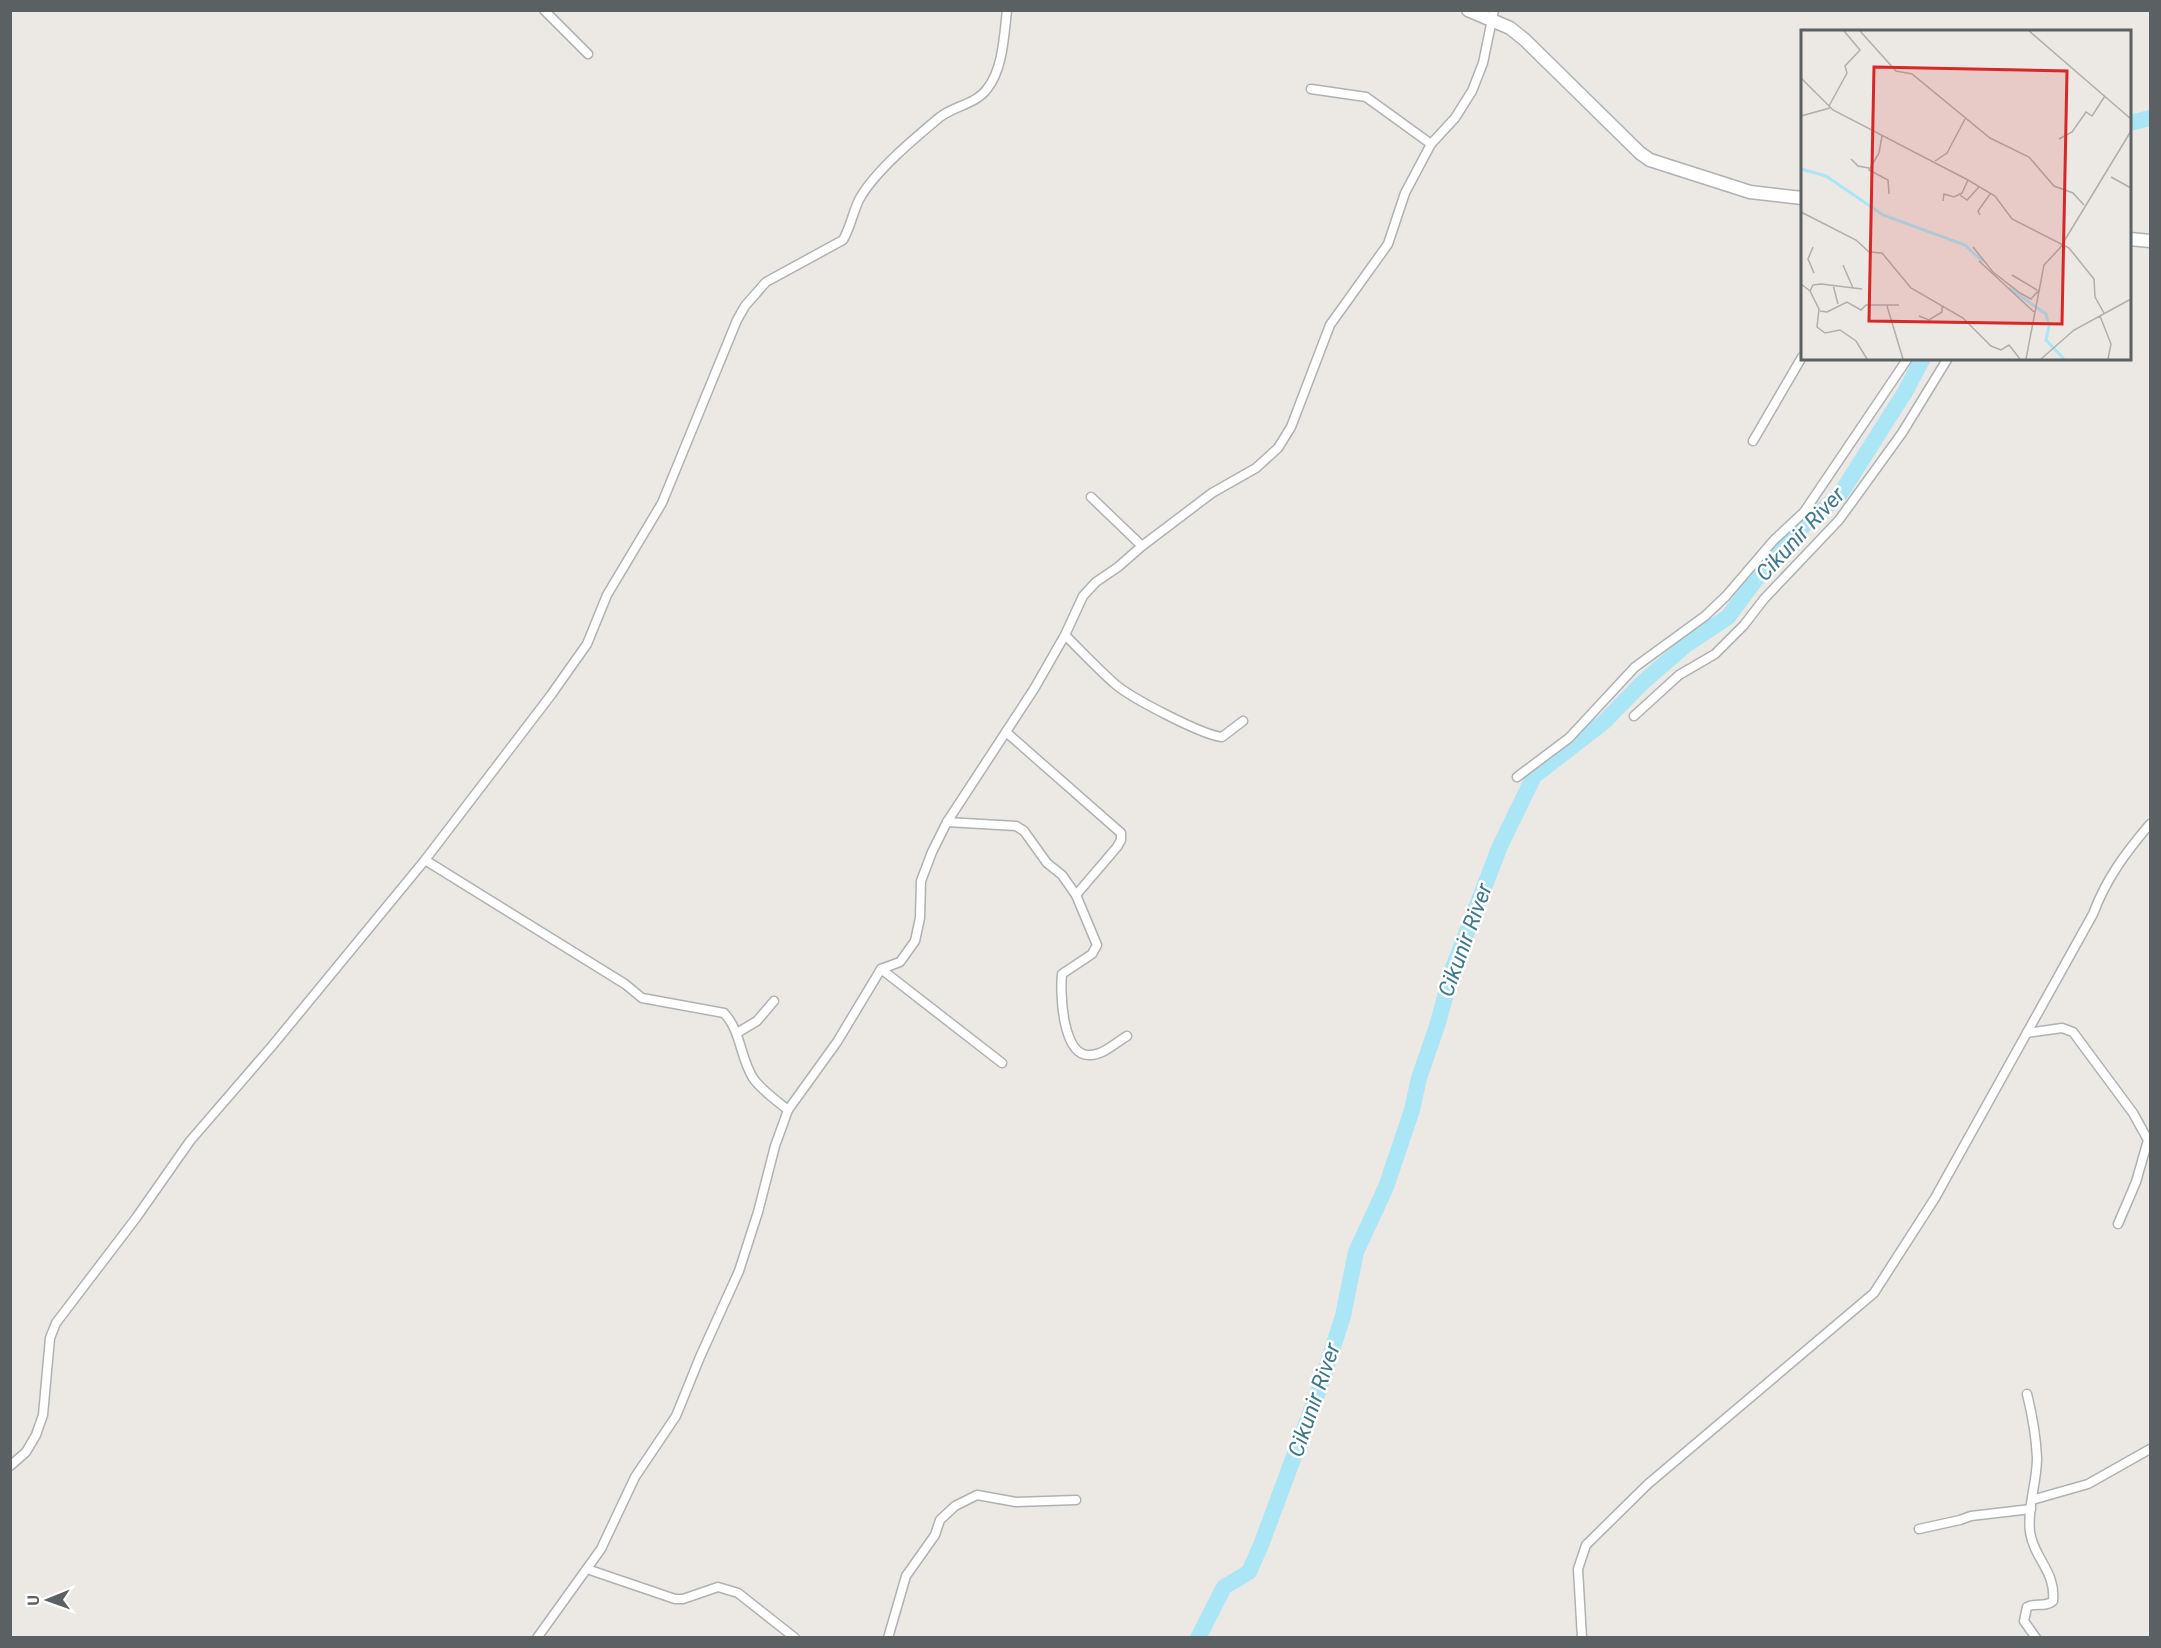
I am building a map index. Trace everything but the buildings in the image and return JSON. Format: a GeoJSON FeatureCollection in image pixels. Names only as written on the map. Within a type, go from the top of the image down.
{"type":"FeatureCollection","features":[{"type":"Feature","properties":{"kind":"main road"},"geometry":{"type":"LineString","coordinates":[[1468,10],[1494,16],[1525,40],[1640,153],[1650,160],[1750,192],[1801,198]]}},
{"type":"Feature","properties":{"kind":"main road"},"geometry":{"type":"LineString","coordinates":[[2131,239],[2151,241]]}},
{"type":"Feature","properties":{"kind":"street"},"geometry":{"type":"LineString","coordinates":[[544,10],[588,54]]}},
{"type":"Feature","properties":{"kind":"street"},"geometry":{"type":"LineString","coordinates":[[10,1466],[26,1452],[36,1436],[43,1415],[50,1338],[56,1323],[136,1218],[190,1141],[272,1046],[425,860],[551,695],[587,644],[607,595],[662,503],[737,320],[745,306],[766,282],[843,240],[850,228],[858,201],[866,189],[904,148],[944,114],[986,92],[995,77],[1007,10]]}},
{"type":"Feature","properties":{"kind":"street"},"geometry":{"type":"LineString","coordinates":[[537,1638],[602,1549],[635,1477],[676,1416],[739,1271],[758,1212],[775,1146],[788,1110],[837,1042],[881,969],[900,962],[915,941],[920,918],[921,881],[947,822],[1006,732],[1065,635],[1083,597],[1096,582],[1212,493],[1256,468],[1278,448],[1291,427],[1330,325],[1388,244],[1404,193],[1431,144],[1455,118],[1472,91],[1483,63],[1494,16]]}},
{"type":"Feature","properties":{"kind":"street"},"geometry":{"type":"LineString","coordinates":[[1311,88],[1366,97],[1431,144]]}},
{"type":"Feature","properties":{"kind":"street"},"geometry":{"type":"LineString","coordinates":[[1753,441],[1801,360]]}},
{"type":"Feature","properties":{"kind":"street"},"geometry":{"type":"LineString","coordinates":[[1517,777],[1569,738],[1635,667],[1697,623],[1726,596],[1774,540],[1804,512],[1907,360]]}},
{"type":"Feature","properties":{"kind":"street"},"geometry":{"type":"LineString","coordinates":[[1634,716],[1679,675],[1705,662],[1715,654],[1839,520],[1902,433],[1947,360]]}},
{"type":"Feature","properties":{"kind":"street"},"geometry":{"type":"LineString","coordinates":[[1091,497],[1142,546]]}},
{"type":"Feature","properties":{"kind":"street"},"geometry":{"type":"LineString","coordinates":[[1065,635],[1116,686],[1212,736],[1222,737],[1243,721]]}},
{"type":"Feature","properties":{"kind":"street"},"geometry":{"type":"LineString","coordinates":[[1006,732],[1121,833],[1121,840],[1117,847],[1076,895]]}},
{"type":"Feature","properties":{"kind":"street"},"geometry":{"type":"LineString","coordinates":[[947,822],[1016,826],[1024,831],[1047,863],[1062,875],[1076,895],[1097,945],[1092,954],[1062,974],[1063,1015],[1068,1033],[1073,1045],[1082,1054],[1090,1056],[1107,1049],[1127,1036]]}},
{"type":"Feature","properties":{"kind":"street"},"geometry":{"type":"LineString","coordinates":[[1582,1638],[1578,1569],[1586,1545],[1648,1484],[1874,1293],[1935,1198],[2093,914],[2108,880],[2127,851],[2151,824]]}},
{"type":"Feature","properties":{"kind":"street"},"geometry":{"type":"LineString","coordinates":[[425,860],[625,984],[642,998],[724,1014],[730,1020],[754,1079],[788,1110]]}},
{"type":"Feature","properties":{"kind":"street"},"geometry":{"type":"LineString","coordinates":[[881,969],[1002,1064]]}},
{"type":"Feature","properties":{"kind":"street"},"geometry":{"type":"LineString","coordinates":[[736,1033],[757,1021],[774,1001]]}},
{"type":"Feature","properties":{"kind":"street"},"geometry":{"type":"LineString","coordinates":[[2027,1033],[2062,1028],[2073,1032],[2133,1113],[2147,1137],[2147,1146],[2136,1182],[2118,1224]]}},
{"type":"Feature","properties":{"kind":"street"},"geometry":{"type":"LineString","coordinates":[[2027,1394],[2032,1412],[2037,1459],[2029,1523],[2031,1539],[2052,1579],[2053,1595],[2048,1605],[2027,1607],[2024,1621],[2036,1638]]}},
{"type":"Feature","properties":{"kind":"street"},"geometry":{"type":"LineString","coordinates":[[1918,1529],[2031,1504],[2088,1484],[2151,1449]]}},
{"type":"Feature","properties":{"kind":"street"},"geometry":{"type":"LineString","coordinates":[[888,1638],[906,1576],[935,1535],[940,1520],[955,1506],[977,1494],[1016,1502],[1076,1500]]}},
{"type":"Feature","properties":{"kind":"street"},"geometry":{"type":"LineString","coordinates":[[587,1569],[679,1599],[718,1587],[727,1588],[738,1593],[795,1638]]}},
{"type":"Feature","properties":{"kind":"waterway","name":"Cikunir River"},"geometry":{"type":"LineString","coordinates":[[2131,123],[2150,118]]}},
{"type":"Feature","properties":{"kind":"waterway","name":"Cikunir River"},"geometry":{"type":"LineString","coordinates":[[1198,1638],[1224,1587],[1249,1572],[1261,1545],[1322,1381],[1343,1316],[1356,1252],[1386,1187],[1412,1110],[1419,1078],[1437,1026],[1453,968],[1500,846],[1534,776],[1604,722],[1642,683],[1687,644],[1728,617],[1771,559],[1809,520],[1839,496],[1905,392],[1922,360]]}}]}
